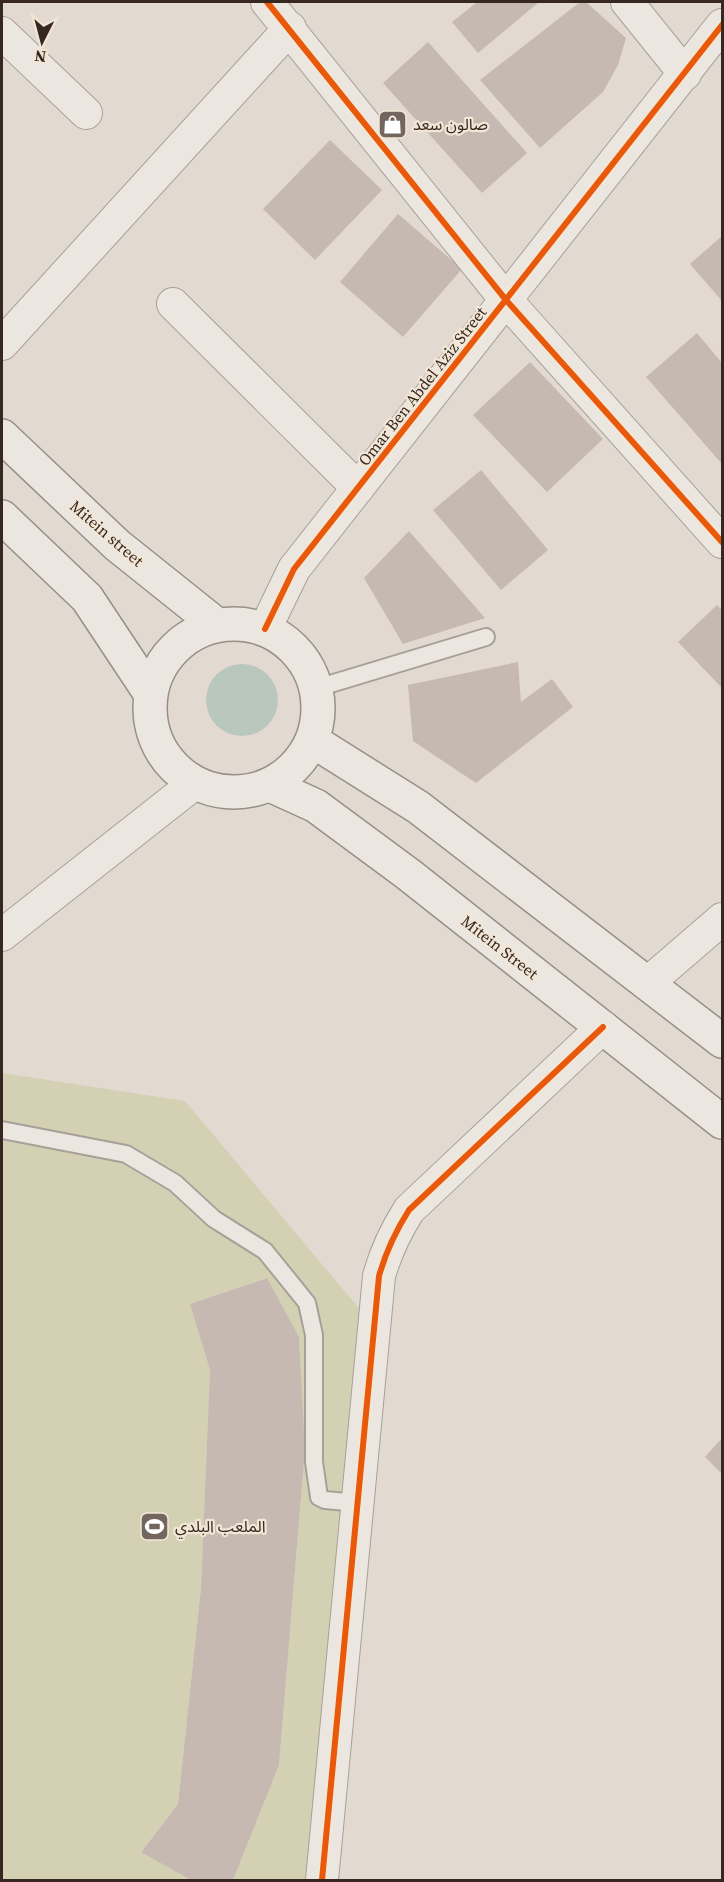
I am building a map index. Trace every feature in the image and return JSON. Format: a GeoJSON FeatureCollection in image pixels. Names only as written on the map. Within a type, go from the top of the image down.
{"type":"FeatureCollection","features":[{"type":"Feature","properties":{"kind":"street"},"geometry":{"type":"LineString","coordinates":[[267,2],[506,300],[723,542]]}},
{"type":"Feature","properties":{"kind":"street"},"geometry":{"type":"LineString","coordinates":[[627,2],[685,75]]}},
{"type":"Feature","properties":{"kind":"street"},"geometry":{"type":"LineString","coordinates":[[2,344],[290,28]]}},
{"type":"Feature","properties":{"kind":"street","name":"Omar Ben Abdel Aziz Street"},"geometry":{"type":"LineString","coordinates":[[265,629],[294,569],[721,29]]}},
{"type":"Feature","properties":{"kind":"street"},"geometry":{"type":"LineString","coordinates":[[2,33],[86,113]]}},
{"type":"Feature","properties":{"kind":"street"},"geometry":{"type":"LineString","coordinates":[[173,304],[358,488]]}},
{"type":"Feature","properties":{"kind":"street","name":"Mitein street"},"geometry":{"type":"LineString","coordinates":[[2,436],[117,545],[217,625]]}},
{"type":"Feature","properties":{"kind":"street"},"geometry":{"type":"LineString","coordinates":[[5,526],[87,598],[150,693]]}},
{"type":"Feature","properties":{"kind":"street"},"geometry":{"type":"LineString","coordinates":[[241,623],[265,629],[288,642],[306,663],[317,688],[319,715],[313,741],[302,759],[288,774],[270,785],[245,792],[220,792],[195,783],[174,767],[158,746],[150,720],[150,693],[156,674],[167,656],[198,631],[217,625],[241,623]]}},
{"type":"Feature","properties":{"kind":"street"},"geometry":{"type":"LineString","coordinates":[[313,741],[418,807],[723,1041]]}},
{"type":"Feature","properties":{"kind":"street"},"geometry":{"type":"LineString","coordinates":[[2,935],[195,783]]}},
{"type":"Feature","properties":{"kind":"street","name":"Mitein Street"},"geometry":{"type":"LineString","coordinates":[[270,785],[316,806],[723,1122]]}},
{"type":"Feature","properties":{"kind":"street"},"geometry":{"type":"LineString","coordinates":[[649,982],[723,919]]}},
{"type":"Feature","properties":{"kind":"street"},"geometry":{"type":"LineString","coordinates":[[322,1881],[379,1276],[390,1241],[408,1210],[603,1028]]}},
{"type":"Feature","properties":{"kind":"lane"},"geometry":{"type":"LineString","coordinates":[[317,688],[486,637]]}},
{"type":"Feature","properties":{"kind":"lane"},"geometry":{"type":"LineString","coordinates":[[2,1130],[126,1154],[175,1183],[214,1219],[265,1251],[307,1303],[314,1335],[314,1462],[319,1497],[325,1500],[358,1503]]}},
{"type":"Feature","properties":{"kind":"shaded area"},"geometry":{"type":"Polygon","coordinates":[[[242,664],[262,670],[272,680],[278,700],[272,720],[262,730],[242,736],[222,730],[212,720],[206,700],[212,680],[222,670],[242,664]]]}},
{"type":"Feature","properties":{"kind":"shaded area","name":"الملعب البلدي"},"geometry":{"type":"Polygon","coordinates":[[[2,1073],[185,1101],[378,1331],[316,1880],[233,1880],[279,1765],[305,1449],[299,1337],[266,1278],[190,1304],[210,1370],[201,1588],[178,1804],[141,1851],[191,1880],[2,1880],[2,1073]]]}},
{"type":"Feature","properties":{"kind":"building"},"geometry":{"type":"Polygon","coordinates":[[[477,2],[539,2],[478,53],[452,22],[477,2]]]}},
{"type":"Feature","properties":{"kind":"building"},"geometry":{"type":"Polygon","coordinates":[[[580,2],[586,2],[626,38],[618,65],[603,92],[540,148],[480,80],[580,2]]]}},
{"type":"Feature","properties":{"kind":"building"},"geometry":{"type":"Polygon","coordinates":[[[428,42],[527,153],[482,193],[383,83],[428,42]]]}},
{"type":"Feature","properties":{"kind":"building"},"geometry":{"type":"Polygon","coordinates":[[[330,140],[382,190],[315,260],[263,209],[330,140]]]}},
{"type":"Feature","properties":{"kind":"building"},"geometry":{"type":"Polygon","coordinates":[[[398,214],[462,269],[403,337],[340,282],[398,214]]]}},
{"type":"Feature","properties":{"kind":"building"},"geometry":{"type":"Polygon","coordinates":[[[722,236],[722,301],[690,264],[722,236]]]}},
{"type":"Feature","properties":{"kind":"building"},"geometry":{"type":"Polygon","coordinates":[[[697,333],[722,363],[722,464],[646,377],[697,333]]]}},
{"type":"Feature","properties":{"kind":"building"},"geometry":{"type":"Polygon","coordinates":[[[530,362],[603,439],[547,492],[473,415],[530,362]]]}},
{"type":"Feature","properties":{"kind":"building"},"geometry":{"type":"Polygon","coordinates":[[[481,470],[548,550],[501,590],[433,510],[481,470]]]}},
{"type":"Feature","properties":{"kind":"building"},"geometry":{"type":"Polygon","coordinates":[[[409,531],[485,618],[403,644],[364,578],[409,531]]]}},
{"type":"Feature","properties":{"kind":"building"},"geometry":{"type":"Polygon","coordinates":[[[717,605],[722,610],[722,688],[678,642],[717,605]]]}},
{"type":"Feature","properties":{"kind":"building"},"geometry":{"type":"Polygon","coordinates":[[[518,662],[521,702],[552,679],[573,707],[476,783],[413,741],[408,685],[518,662]]]}},
{"type":"Feature","properties":{"kind":"building"},"geometry":{"type":"Polygon","coordinates":[[[267,1278],[299,1337],[305,1449],[279,1765],[233,1880],[191,1880],[141,1852],[178,1804],[201,1588],[210,1370],[190,1304],[267,1278]]]}},
{"type":"Feature","properties":{"kind":"building"},"geometry":{"type":"Polygon","coordinates":[[[722,1438],[722,1474],[705,1457],[722,1438]]]}},
{"type":"Feature","properties":{"kind":"cycle path"},"geometry":{"type":"LineString","coordinates":[[267,2],[506,300],[722,542]]}},
{"type":"Feature","properties":{"kind":"cycle path"},"geometry":{"type":"LineString","coordinates":[[265,629],[294,569],[722,25]]}},
{"type":"Feature","properties":{"kind":"cycle path"},"geometry":{"type":"LineString","coordinates":[[322,1880],[379,1276],[391,1242],[409,1210],[603,1027]]}},
{"type":"Feature","properties":{"kind":"place","name":"صالون سعد"},"geometry":{"type":"Point","coordinates":[392,124]}},
{"type":"Feature","properties":{"kind":"place","name":"الملعب البلدي"},"geometry":{"type":"Point","coordinates":[154,1526]}}]}
